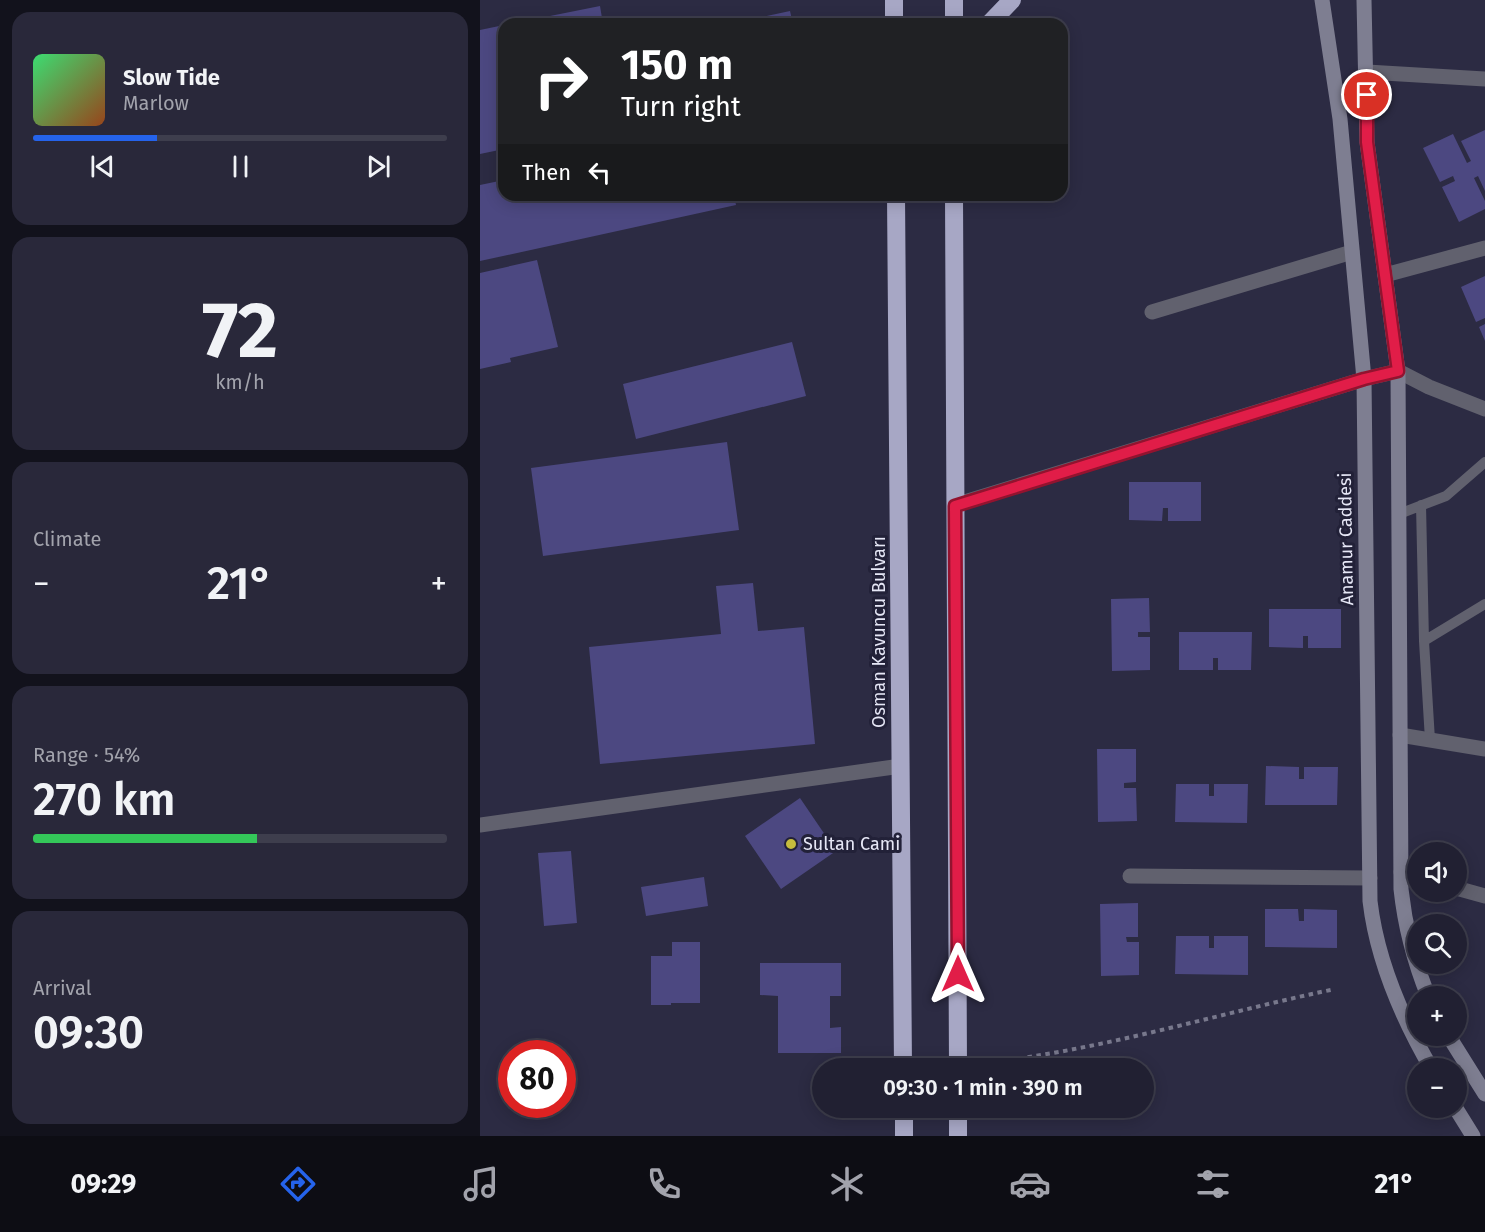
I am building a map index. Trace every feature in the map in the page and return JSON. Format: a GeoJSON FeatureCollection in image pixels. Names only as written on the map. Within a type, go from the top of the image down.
{"type":"FeatureCollection","features":[{"type":"Feature","properties":{"kind":"highway"},"geometry":{"type":"LineString","coordinates":[[894,0],[894,18]]}},
{"type":"Feature","properties":{"kind":"highway"},"geometry":{"type":"LineString","coordinates":[[954,0],[954,18]]}},
{"type":"Feature","properties":{"kind":"highway"},"geometry":{"type":"LineString","coordinates":[[995,18],[1012,0]]}},
{"type":"Feature","properties":{"kind":"highway","name":"Osman Kavuncu Bulvarı"},"geometry":{"type":"LineString","coordinates":[[896,201],[903,1058]]}},
{"type":"Feature","properties":{"kind":"highway"},"geometry":{"type":"LineString","coordinates":[[954,201],[958,1058]]}},
{"type":"Feature","properties":{"kind":"highway"},"geometry":{"type":"LineString","coordinates":[[900,1135],[902,1118]]}},
{"type":"Feature","properties":{"kind":"highway"},"geometry":{"type":"LineString","coordinates":[[958,1118],[958,1136]]}},
{"type":"Feature","properties":{"kind":"street","name":"Anamur Caddesi"},"geometry":{"type":"LineString","coordinates":[[1322,0],[1340,119],[1364,379],[1372,924],[1384,968],[1410,1029],[1426,1058]]}},
{"type":"Feature","properties":{"kind":"street"},"geometry":{"type":"LineString","coordinates":[[1364,0],[1367,142],[1398,371],[1401,872],[1404,918],[1425,986]]}},
{"type":"Feature","properties":{"kind":"street"},"geometry":{"type":"LineString","coordinates":[[1367,72],[1485,79]]}},
{"type":"Feature","properties":{"kind":"street"},"geometry":{"type":"LineString","coordinates":[[1385,275],[1485,248]]}},
{"type":"Feature","properties":{"kind":"street"},"geometry":{"type":"LineString","coordinates":[[1152,312],[1352,252]]}},
{"type":"Feature","properties":{"kind":"street"},"geometry":{"type":"LineString","coordinates":[[955,506],[1364,379],[1398,371],[1429,387],[1485,409]]}},
{"type":"Feature","properties":{"kind":"street"},"geometry":{"type":"LineString","coordinates":[[1400,735],[1485,749]]}},
{"type":"Feature","properties":{"kind":"street"},"geometry":{"type":"LineString","coordinates":[[480,825],[901,766]]}},
{"type":"Feature","properties":{"kind":"street"},"geometry":{"type":"LineString","coordinates":[[1401,872],[1407,874]]}},
{"type":"Feature","properties":{"kind":"street"},"geometry":{"type":"LineString","coordinates":[[1130,876],[1370,878]]}},
{"type":"Feature","properties":{"kind":"street"},"geometry":{"type":"LineString","coordinates":[[1467,891],[1485,896]]}},
{"type":"Feature","properties":{"kind":"street"},"geometry":{"type":"LineString","coordinates":[[1455,1046],[1485,1094]]}},
{"type":"Feature","properties":{"kind":"street"},"geometry":{"type":"LineString","coordinates":[[1462,1118],[1473,1136]]}},
{"type":"Feature","properties":{"kind":"lane"},"geometry":{"type":"LineString","coordinates":[[1399,514],[1446,496],[1485,462]]}},
{"type":"Feature","properties":{"kind":"lane"},"geometry":{"type":"LineString","coordinates":[[1421,505],[1424,641],[1430,740]]}},
{"type":"Feature","properties":{"kind":"lane"},"geometry":{"type":"LineString","coordinates":[[1424,641],[1485,604]]}},
{"type":"Feature","properties":{"kind":"path"},"geometry":{"type":"LineString","coordinates":[[1026,1058],[1092,1047],[1244,1008],[1335,988]]}},
{"type":"Feature","properties":{"kind":"building"},"geometry":{"type":"Polygon","coordinates":[[[600,6],[602,18],[540,18],[600,6]]]}},
{"type":"Feature","properties":{"kind":"building"},"geometry":{"type":"Polygon","coordinates":[[[790,11],[792,18],[757,18],[790,11]]]}},
{"type":"Feature","properties":{"kind":"building"},"geometry":{"type":"Polygon","coordinates":[[[498,26],[498,150],[480,154],[480,30],[498,26]]]}},
{"type":"Feature","properties":{"kind":"building"},"geometry":{"type":"Polygon","coordinates":[[[1485,130],[1485,191],[1478,176],[1474,178],[1485,201],[1485,209],[1459,222],[1442,187],[1455,181],[1453,176],[1440,182],[1423,148],[1453,134],[1467,163],[1471,161],[1461,141],[1485,130]]]}},
{"type":"Feature","properties":{"kind":"building"},"geometry":{"type":"Polygon","coordinates":[[[498,181],[498,201],[735,201],[736,205],[480,261],[480,185],[498,181]]]}},
{"type":"Feature","properties":{"kind":"building"},"geometry":{"type":"Polygon","coordinates":[[[537,260],[558,347],[510,358],[511,362],[480,369],[480,273],[537,260]]]}},
{"type":"Feature","properties":{"kind":"building"},"geometry":{"type":"Polygon","coordinates":[[[1485,276],[1485,318],[1476,322],[1461,287],[1485,276]]]}},
{"type":"Feature","properties":{"kind":"building"},"geometry":{"type":"Polygon","coordinates":[[[1485,324],[1485,341],[1479,327],[1485,324]]]}},
{"type":"Feature","properties":{"kind":"building"},"geometry":{"type":"Polygon","coordinates":[[[792,342],[806,396],[636,439],[623,384],[792,342]]]}},
{"type":"Feature","properties":{"kind":"building"},"geometry":{"type":"Polygon","coordinates":[[[727,442],[739,530],[543,556],[531,468],[727,442]]]}},
{"type":"Feature","properties":{"kind":"building"},"geometry":{"type":"Polygon","coordinates":[[[1129,482],[1201,482],[1201,521],[1168,521],[1168,508],[1163,508],[1162,521],[1129,520],[1129,482]]]}},
{"type":"Feature","properties":{"kind":"building"},"geometry":{"type":"Polygon","coordinates":[[[753,583],[758,631],[804,627],[815,744],[600,764],[589,647],[721,634],[716,586],[753,583]]]}},
{"type":"Feature","properties":{"kind":"building"},"geometry":{"type":"Polygon","coordinates":[[[1149,598],[1150,632],[1138,632],[1138,637],[1150,637],[1150,670],[1112,671],[1111,599],[1149,598]]]}},
{"type":"Feature","properties":{"kind":"building"},"geometry":{"type":"Polygon","coordinates":[[[1269,609],[1341,609],[1341,648],[1308,648],[1308,636],[1303,636],[1303,648],[1269,647],[1269,609]]]}},
{"type":"Feature","properties":{"kind":"building"},"geometry":{"type":"Polygon","coordinates":[[[1179,632],[1252,632],[1251,670],[1218,670],[1218,658],[1213,658],[1213,670],[1179,670],[1179,632]]]}},
{"type":"Feature","properties":{"kind":"building"},"geometry":{"type":"Polygon","coordinates":[[[1097,749],[1136,749],[1136,782],[1124,783],[1124,788],[1136,788],[1137,821],[1098,822],[1097,749]]]}},
{"type":"Feature","properties":{"kind":"building"},"geometry":{"type":"Polygon","coordinates":[[[1266,766],[1299,767],[1299,779],[1304,779],[1304,767],[1338,767],[1337,805],[1265,805],[1266,766]]]}},
{"type":"Feature","properties":{"kind":"building"},"geometry":{"type":"Polygon","coordinates":[[[1176,784],[1209,784],[1209,796],[1214,796],[1214,784],[1248,784],[1247,823],[1175,822],[1176,784]]]}},
{"type":"Feature","properties":{"kind":"building","name":"Sultan Cami"},"geometry":{"type":"Polygon","coordinates":[[[800,798],[836,851],[781,889],[745,836],[800,798]]]}},
{"type":"Feature","properties":{"kind":"building"},"geometry":{"type":"Polygon","coordinates":[[[571,851],[577,923],[544,926],[538,853],[571,851]]]}},
{"type":"Feature","properties":{"kind":"building"},"geometry":{"type":"Polygon","coordinates":[[[704,877],[708,906],[646,916],[641,887],[704,877]]]}},
{"type":"Feature","properties":{"kind":"building"},"geometry":{"type":"Polygon","coordinates":[[[1138,903],[1138,937],[1126,937],[1127,942],[1139,942],[1139,975],[1101,976],[1100,904],[1138,903]]]}},
{"type":"Feature","properties":{"kind":"building"},"geometry":{"type":"Polygon","coordinates":[[[1265,909],[1298,909],[1299,921],[1304,921],[1304,909],[1337,910],[1337,948],[1265,947],[1265,909]]]}},
{"type":"Feature","properties":{"kind":"building"},"geometry":{"type":"Polygon","coordinates":[[[1176,936],[1209,936],[1209,948],[1214,948],[1214,936],[1248,936],[1248,975],[1175,974],[1176,936]]]}},
{"type":"Feature","properties":{"kind":"building"},"geometry":{"type":"Polygon","coordinates":[[[672,942],[700,942],[700,1003],[651,1005],[651,956],[672,956],[672,942]]]}},
{"type":"Feature","properties":{"kind":"building"},"geometry":{"type":"Polygon","coordinates":[[[760,963],[841,963],[841,996],[830,996],[830,1028],[841,1027],[841,1053],[778,1053],[778,996],[760,995],[760,963]]]}},
{"type":"Feature","properties":{"kind":"place","name":"Sultan Cami"},"geometry":{"type":"Point","coordinates":[791,844]}},
{"type":"Feature","properties":{"kind":"route"},"geometry":{"type":"LineString","coordinates":[[958,974],[955,506],[1364,379],[1398,371],[1367,142],[1367,95]]}}]}
